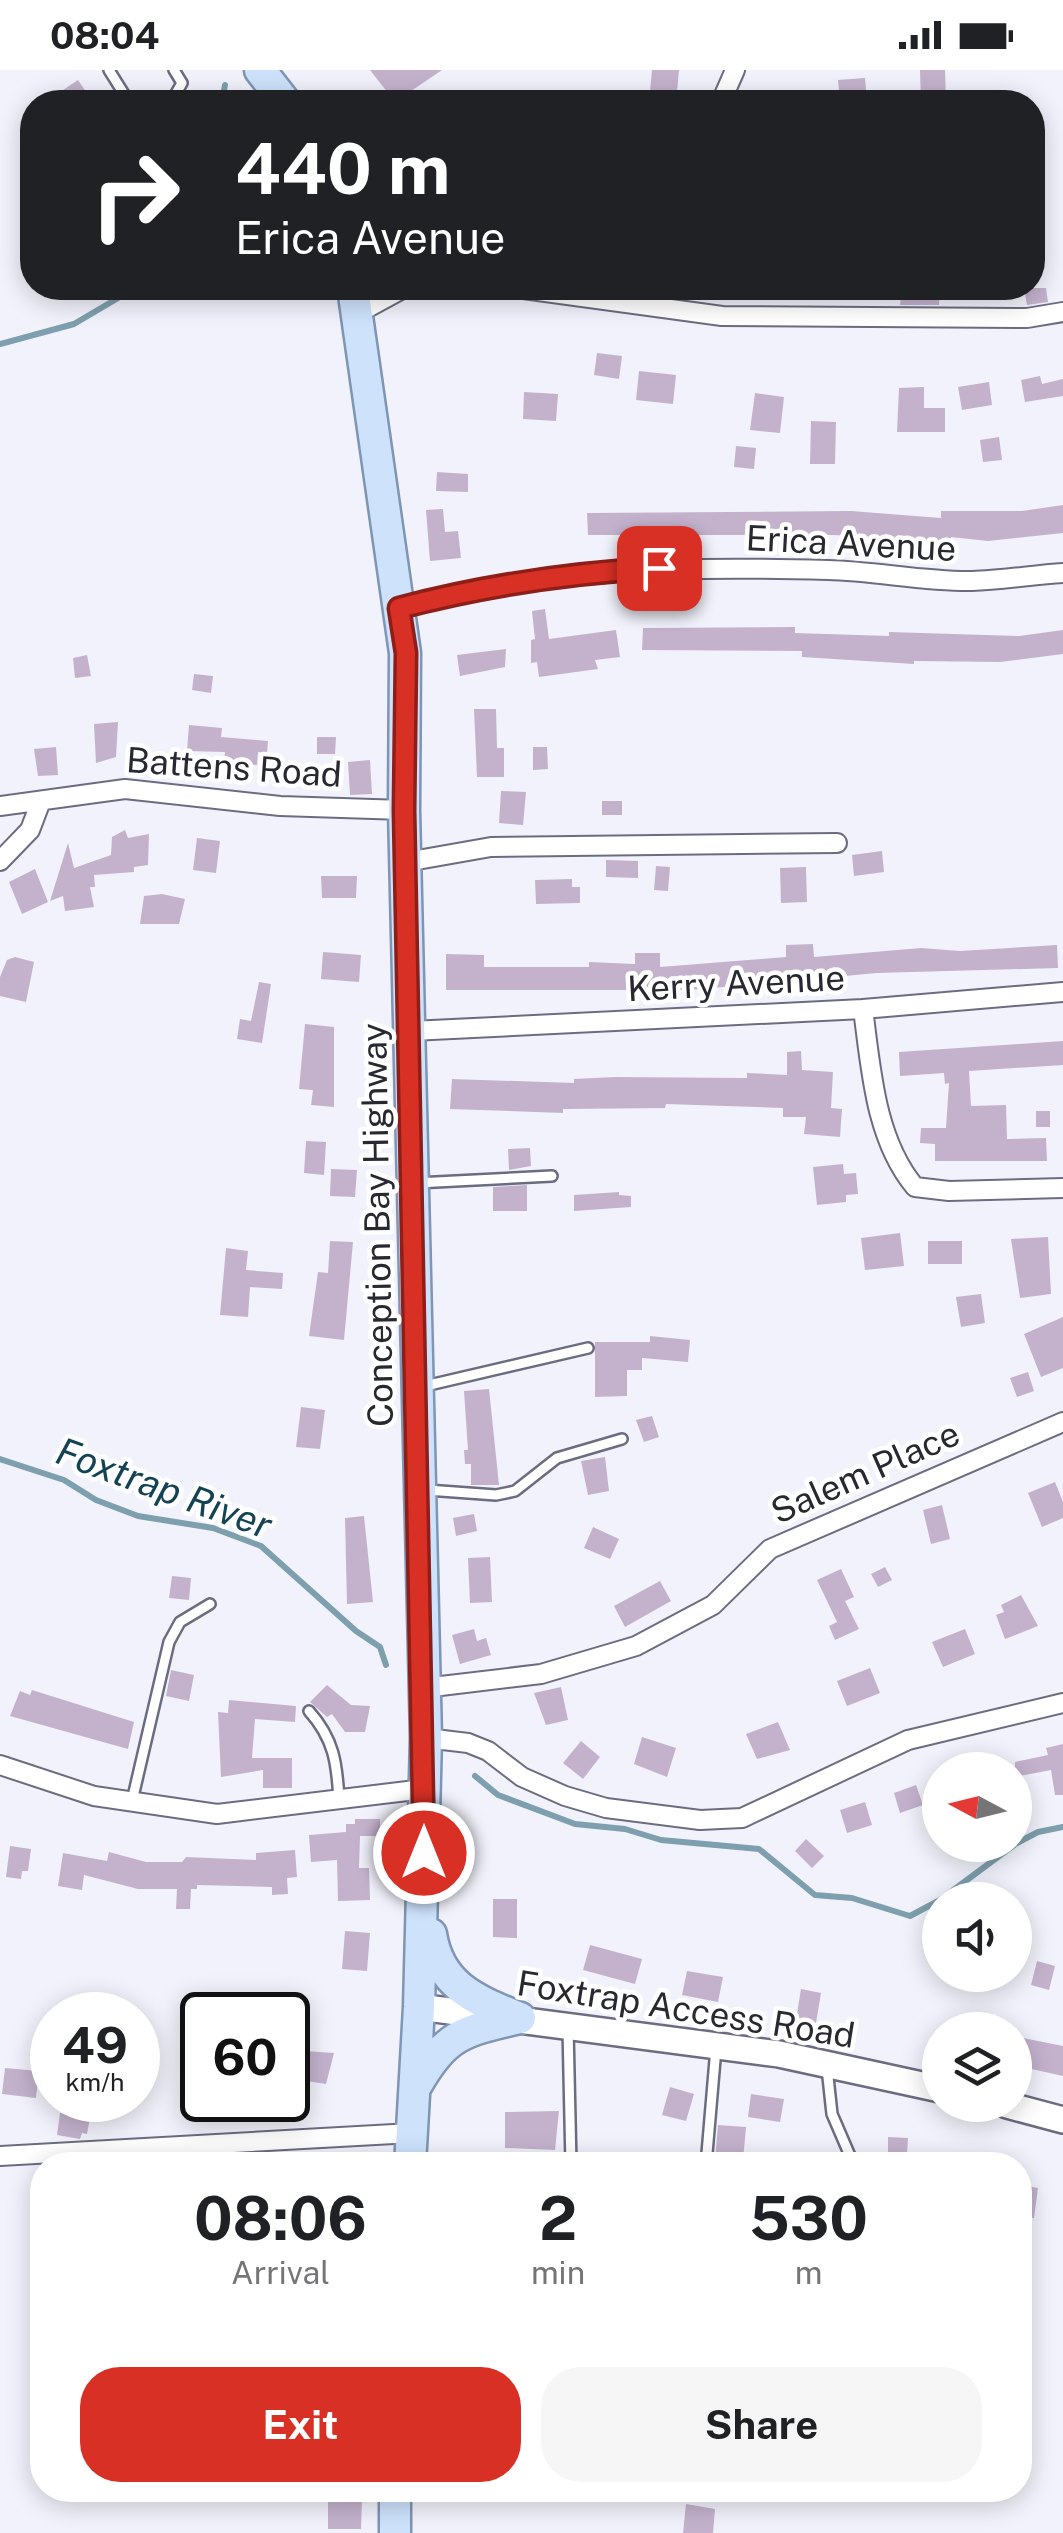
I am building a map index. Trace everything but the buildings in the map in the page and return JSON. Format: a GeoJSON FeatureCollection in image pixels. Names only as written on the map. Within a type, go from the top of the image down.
{"type":"FeatureCollection","features":[{"type":"Feature","properties":{"kind":"main road"},"geometry":{"type":"LineString","coordinates":[[260,70],[276,90]]}},
{"type":"Feature","properties":{"kind":"main road","name":"Conception Bay Highway"},"geometry":{"type":"LineString","coordinates":[[355,300],[406,653],[404,810],[426,1738],[420,2008],[411,2152]]}},
{"type":"Feature","properties":{"kind":"main road"},"geometry":{"type":"LineString","coordinates":[[424,1886],[442,1970],[457,1988],[520,2018]]}},
{"type":"Feature","properties":{"kind":"main road","name":"Foxtrap Access Road"},"geometry":{"type":"LineString","coordinates":[[420,2008],[716,2044],[922,2085]]}},
{"type":"Feature","properties":{"kind":"main road"},"geometry":{"type":"LineString","coordinates":[[414,2089],[434,2055],[452,2037],[520,2018]]}},
{"type":"Feature","properties":{"kind":"main road"},"geometry":{"type":"LineString","coordinates":[[1032,2112],[1063,2120]]}},
{"type":"Feature","properties":{"kind":"main road"},"geometry":{"type":"LineString","coordinates":[[395,2502],[395,2533]]}},
{"type":"Feature","properties":{"kind":"street"},"geometry":{"type":"LineString","coordinates":[[609,300],[722,316],[1027,318],[1063,312]]}},
{"type":"Feature","properties":{"kind":"street"},"geometry":{"type":"LineString","coordinates":[[656,306],[658,300]]}},
{"type":"Feature","properties":{"kind":"street","name":"Erica Avenue"},"geometry":{"type":"LineString","coordinates":[[399,608],[482,586],[564,573],[640,569],[827,570],[969,581],[1063,573]]}},
{"type":"Feature","properties":{"kind":"street","name":"Battens Road"},"geometry":{"type":"LineString","coordinates":[[0,806],[125,788],[280,806],[404,810]]}},
{"type":"Feature","properties":{"kind":"street"},"geometry":{"type":"LineString","coordinates":[[0,861],[30,830],[41,801]]}},
{"type":"Feature","properties":{"kind":"street"},"geometry":{"type":"LineString","coordinates":[[406,862],[491,847],[837,843]]}},
{"type":"Feature","properties":{"kind":"street","name":"Kerry Avenue"},"geometry":{"type":"LineString","coordinates":[[411,1032],[864,1009],[1063,992]]}},
{"type":"Feature","properties":{"kind":"street"},"geometry":{"type":"LineString","coordinates":[[864,1009],[885,1128],[897,1160],[915,1188],[1063,1188]]}},
{"type":"Feature","properties":{"kind":"street","name":"Salem Place"},"geometry":{"type":"LineString","coordinates":[[424,1688],[541,1674],[636,1646],[713,1605],[770,1548],[1063,1422]]}},
{"type":"Feature","properties":{"kind":"street"},"geometry":{"type":"LineString","coordinates":[[426,1738],[468,1742],[488,1751],[522,1777],[564,1796],[648,1814],[742,1818],[908,1740],[1063,1703]]}},
{"type":"Feature","properties":{"kind":"street"},"geometry":{"type":"LineString","coordinates":[[0,1764],[132,1804],[217,1814],[424,1789]]}},
{"type":"Feature","properties":{"kind":"street"},"geometry":{"type":"LineString","coordinates":[[72,2152],[412,2133]]}},
{"type":"Feature","properties":{"kind":"street"},"geometry":{"type":"LineString","coordinates":[[0,2156],[30,2154]]}},
{"type":"Feature","properties":{"kind":"lane"},"geometry":{"type":"LineString","coordinates":[[413,1184],[552,1176]]}},
{"type":"Feature","properties":{"kind":"lane"},"geometry":{"type":"LineString","coordinates":[[417,1387],[588,1348]]}},
{"type":"Feature","properties":{"kind":"lane"},"geometry":{"type":"LineString","coordinates":[[420,1490],[496,1495],[515,1491],[557,1458],[622,1439]]}},
{"type":"Feature","properties":{"kind":"lane"},"geometry":{"type":"LineString","coordinates":[[132,1804],[169,1642],[180,1622],[210,1604]]}},
{"type":"Feature","properties":{"kind":"lane"},"geometry":{"type":"LineString","coordinates":[[309,1712],[325,1730],[336,1753],[340,1800]]}},
{"type":"Feature","properties":{"kind":"lane"},"geometry":{"type":"LineString","coordinates":[[568,2025],[571,2152]]}},
{"type":"Feature","properties":{"kind":"lane"},"geometry":{"type":"LineString","coordinates":[[707,2152],[716,2044]]}},
{"type":"Feature","properties":{"kind":"lane"},"geometry":{"type":"LineString","coordinates":[[827,2064],[832,2114],[848,2152]]}},
{"type":"Feature","properties":{"kind":"waterway"},"geometry":{"type":"LineString","coordinates":[[224,90],[225,85]]}},
{"type":"Feature","properties":{"kind":"waterway"},"geometry":{"type":"LineString","coordinates":[[0,344],[74,324],[115,300]]}},
{"type":"Feature","properties":{"kind":"waterway","name":"Foxtrap River"},"geometry":{"type":"LineString","coordinates":[[0,1459],[64,1480],[96,1500],[138,1516],[213,1528],[261,1546],[356,1631],[380,1647],[386,1665]]}},
{"type":"Feature","properties":{"kind":"waterway","name":"Foxtrap River"},"geometry":{"type":"LineString","coordinates":[[475,1776],[498,1795],[575,1824],[625,1829],[661,1840],[759,1849],[815,1895],[852,1898],[910,1916],[922,1910]]}},
{"type":"Feature","properties":{"kind":"waterway","name":"Foxtrap River"},"geometry":{"type":"LineString","coordinates":[[1032,1835],[1063,1827]]}},
{"type":"Feature","properties":{"kind":"waterway","name":"Foxtrap River"},"geometry":{"type":"LineString","coordinates":[[964,1882],[991,1862]]}},
{"type":"Feature","properties":{"kind":"route"},"geometry":{"type":"LineString","coordinates":[[424,1853],[426,1738],[404,810],[406,653],[399,608],[482,586],[564,573],[659,568]]}}]}
